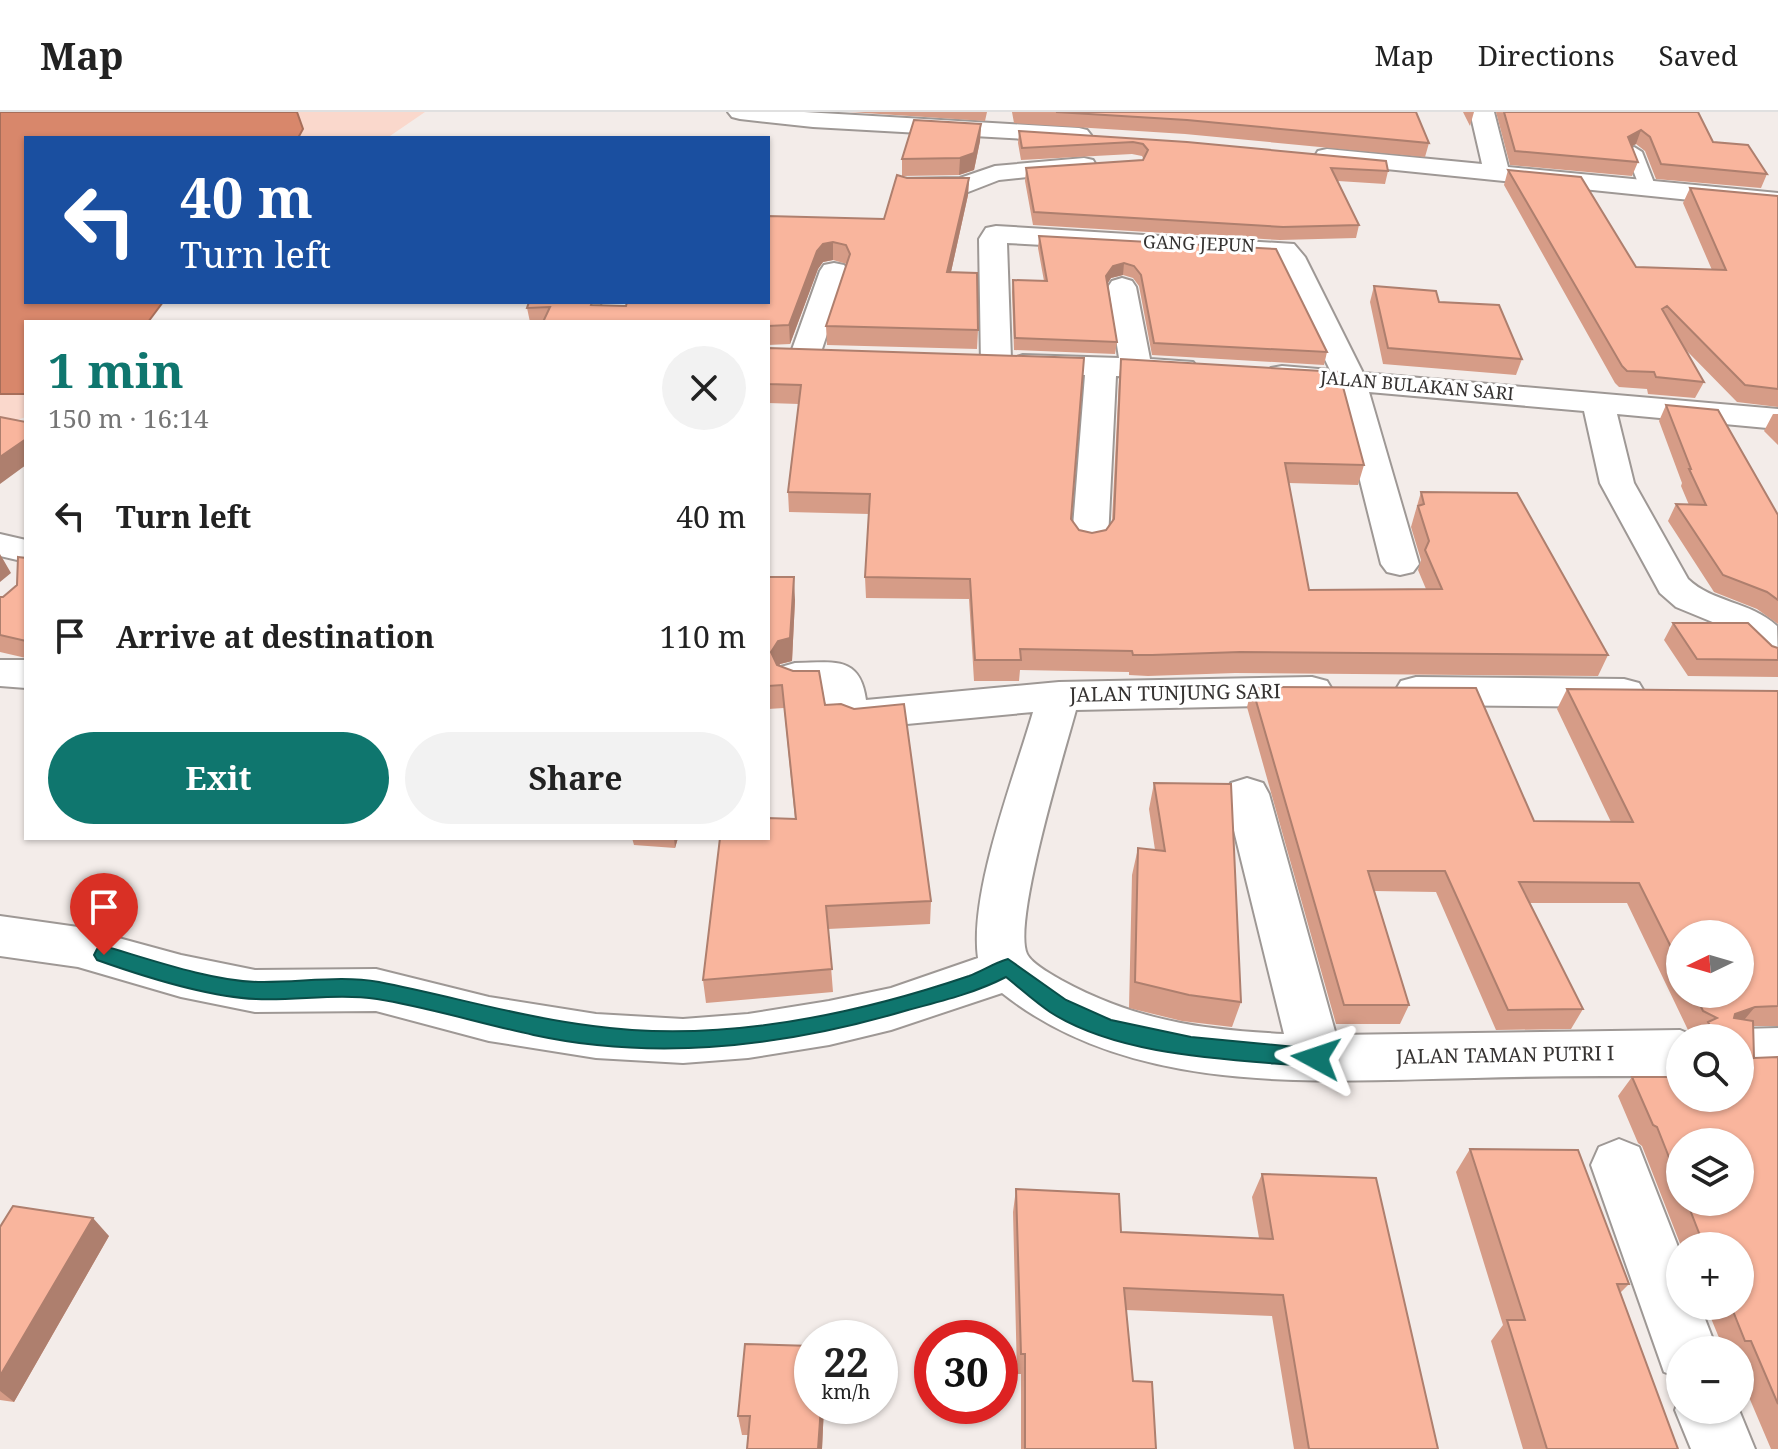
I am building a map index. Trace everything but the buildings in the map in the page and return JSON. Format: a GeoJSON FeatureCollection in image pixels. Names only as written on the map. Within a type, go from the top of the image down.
{"type":"FeatureCollection","features":[{"type":"Feature","properties":{"kind":"street"},"geometry":{"type":"LineString","coordinates":[[740,112],[839,122],[1106,137]]}},
{"type":"Feature","properties":{"kind":"street"},"geometry":{"type":"LineString","coordinates":[[1058,134],[1071,112]]}},
{"type":"Feature","properties":{"kind":"street"},"geometry":{"type":"LineString","coordinates":[[1482,112],[1497,173]]}},
{"type":"Feature","properties":{"kind":"street"},"geometry":{"type":"LineString","coordinates":[[1310,155],[1778,201]]}},
{"type":"Feature","properties":{"kind":"street"},"geometry":{"type":"LineString","coordinates":[[1382,161],[1391,186]]}},
{"type":"Feature","properties":{"kind":"street"},"geometry":{"type":"LineString","coordinates":[[907,184],[963,186],[995,173],[1105,164]]}},
{"type":"Feature","properties":{"kind":"street","name":"GANG JEPUN"},"geometry":{"type":"LineString","coordinates":[[1101,365],[982,364],[993,239],[996,234],[1284,250],[1291,257],[1350,379]]}},
{"type":"Feature","properties":{"kind":"street"},"geometry":{"type":"LineString","coordinates":[[834,271],[792,357],[835,359]]}},
{"type":"Feature","properties":{"kind":"street"},"geometry":{"type":"LineString","coordinates":[[1122,287],[1136,366]]}},
{"type":"Feature","properties":{"kind":"street"},"geometry":{"type":"LineString","coordinates":[[1090,539],[1101,365],[1213,371]]}},
{"type":"Feature","properties":{"kind":"street","name":"JALAN BULAKAN SARI"},"geometry":{"type":"LineString","coordinates":[[1258,373],[1778,419]]}},
{"type":"Feature","properties":{"kind":"street"},"geometry":{"type":"LineString","coordinates":[[1350,379],[1400,564]]}},
{"type":"Feature","properties":{"kind":"street"},"geometry":{"type":"LineString","coordinates":[[1598,403],[1617,483],[1673,585],[1681,596],[1746,621],[1778,652]]}},
{"type":"Feature","properties":{"kind":"street"},"geometry":{"type":"LineString","coordinates":[[0,545],[24,551]]}},
{"type":"Feature","properties":{"kind":"street"},"geometry":{"type":"LineString","coordinates":[[0,673],[24,674]]}},
{"type":"Feature","properties":{"kind":"street","name":"JALAN TUNJUNG SARI"},"geometry":{"type":"LineString","coordinates":[[795,677],[839,677],[843,681],[846,708],[854,715],[1059,696],[1363,691],[1666,693]]}},
{"type":"Feature","properties":{"kind":"street"},"geometry":{"type":"LineString","coordinates":[[0,936],[78,947],[181,976],[255,991],[308,988],[376,990],[504,1022],[596,1036],[683,1041],[748,1036],[866,1015],[976,982],[1008,967],[999,943],[1004,900],[1059,696]]}},
{"type":"Feature","properties":{"kind":"street"},"geometry":{"type":"LineString","coordinates":[[1247,794],[1316,1058]]}},
{"type":"Feature","properties":{"kind":"street","name":"JALAN TAMAN PUTRI I"},"geometry":{"type":"LineString","coordinates":[[1008,967],[1059,1006],[1108,1029],[1191,1046],[1316,1058],[1666,1053]]}},
{"type":"Feature","properties":{"kind":"street"},"geometry":{"type":"LineString","coordinates":[[1754,1052],[1778,1051]]}},
{"type":"Feature","properties":{"kind":"street"},"geometry":{"type":"LineString","coordinates":[[1619,1165],[1681,1336]]}},
{"type":"Feature","properties":{"kind":"street"},"geometry":{"type":"LineString","coordinates":[[1713,1424],[1723,1449]]}},
{"type":"Feature","properties":{"kind":"lane"},"geometry":{"type":"LineString","coordinates":[[1634,152],[1648,188]]}},
{"type":"Feature","properties":{"kind":"shaded area"},"geometry":{"type":"Polygon","coordinates":[[[0,112],[297,112],[303,129],[299,136],[24,136],[24,304],[162,304],[150,320],[24,320],[24,394],[0,394],[0,112]]]}},
{"type":"Feature","properties":{"kind":"shaded area"},"geometry":{"type":"Polygon","coordinates":[[[298,112],[425,112],[390,136],[300,136],[303,129],[298,112]]]}},
{"type":"Feature","properties":{"kind":"shaded area"},"geometry":{"type":"Polygon","coordinates":[[[0,394],[24,394],[24,418],[0,425],[0,394]]]}},
{"type":"Feature","properties":{"kind":"route"},"geometry":{"type":"LineString","coordinates":[[104,955],[181,976],[255,991],[293,988],[376,990],[489,1019],[596,1036],[683,1041],[748,1036],[849,1019],[976,982],[1008,967],[1059,1006],[1108,1029],[1191,1046],[1316,1058]]}}]}
